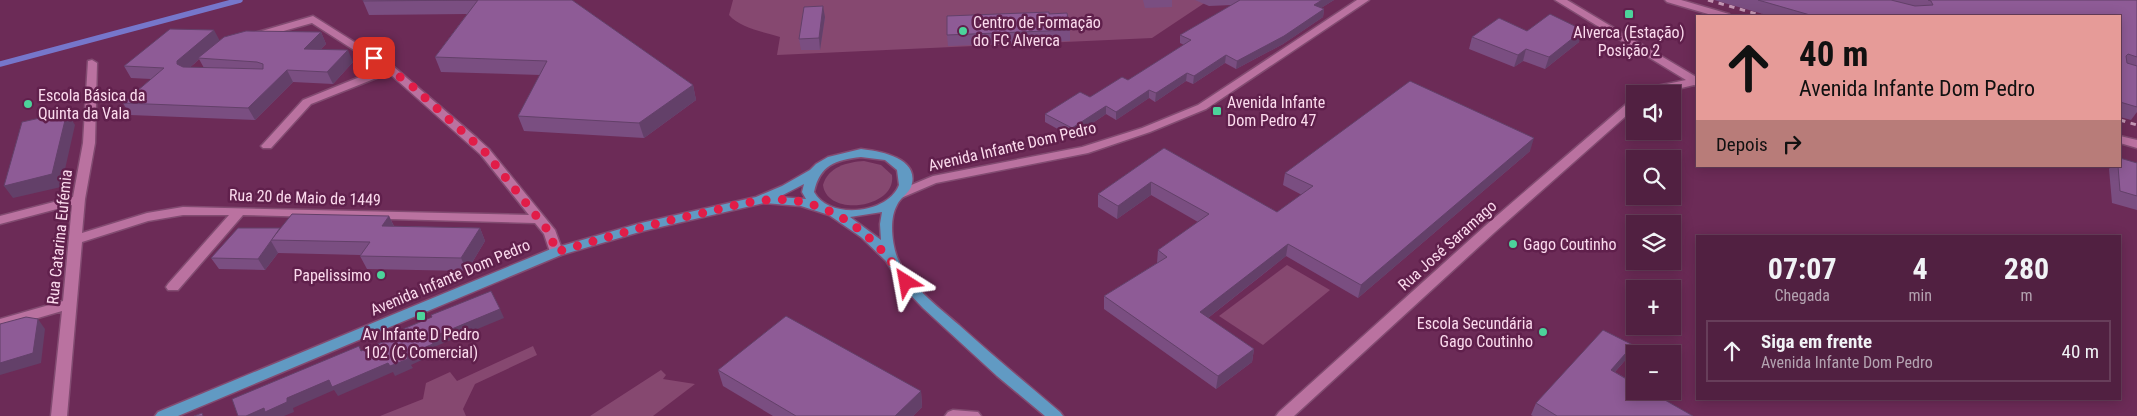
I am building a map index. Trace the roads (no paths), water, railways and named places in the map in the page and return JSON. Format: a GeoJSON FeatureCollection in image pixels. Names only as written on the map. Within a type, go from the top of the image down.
{"type":"FeatureCollection","features":[{"type":"Feature","properties":{"kind":"main road"},"geometry":{"type":"LineString","coordinates":[[891,258],[885,219],[905,186],[906,177],[903,169],[896,162],[874,154],[847,155],[822,165],[809,182],[808,192],[813,200],[866,234],[891,258],[906,282],[928,305],[1002,372],[1055,416]]}},
{"type":"Feature","properties":{"kind":"main road","name":"Avenida Infante Dom Pedro"},"geometry":{"type":"LineString","coordinates":[[163,416],[556,252],[642,227],[760,200],[786,190],[814,173]]}},
{"type":"Feature","properties":{"kind":"main road"},"geometry":{"type":"LineString","coordinates":[[828,210],[849,214],[864,213],[879,209],[896,198]]}},
{"type":"Feature","properties":{"kind":"main road","name":"Avenida Infante Dom Pedro"},"geometry":{"type":"LineString","coordinates":[[760,200],[788,200],[828,210]]}},
{"type":"Feature","properties":{"kind":"street","name":"Avenida Infante Dom Pedro"},"geometry":{"type":"LineString","coordinates":[[896,198],[933,180],[1084,150],[1146,130],[1184,115],[1202,107],[1364,0]]}},
{"type":"Feature","properties":{"kind":"street"},"geometry":{"type":"LineString","coordinates":[[1560,0],[1696,81]]}},
{"type":"Feature","properties":{"kind":"street"},"geometry":{"type":"LineString","coordinates":[[1670,0],[1722,15]]}},
{"type":"Feature","properties":{"kind":"street"},"geometry":{"type":"LineString","coordinates":[[242,40],[313,19],[390,69],[485,152],[550,233],[556,252]]}},
{"type":"Feature","properties":{"kind":"street","name":"Rua Catarina Eufémia"},"geometry":{"type":"LineString","coordinates":[[55,415],[70,304],[79,199],[89,143],[92,63]]}},
{"type":"Feature","properties":{"kind":"street"},"geometry":{"type":"LineString","coordinates":[[267,146],[307,102],[390,69]]}},
{"type":"Feature","properties":{"kind":"street"},"geometry":{"type":"LineString","coordinates":[[1679,85],[1696,82]]}},
{"type":"Feature","properties":{"kind":"street","name":"Rua José Saramago"},"geometry":{"type":"LineString","coordinates":[[1284,416],[1490,229],[1626,110]]}},
{"type":"Feature","properties":{"kind":"street"},"geometry":{"type":"LineString","coordinates":[[2121,139],[2137,144]]}},
{"type":"Feature","properties":{"kind":"street"},"geometry":{"type":"LineString","coordinates":[[0,220],[79,199]]}},
{"type":"Feature","properties":{"kind":"street","name":"Rua 20 de Maio de 1449"},"geometry":{"type":"LineString","coordinates":[[76,239],[147,217],[183,211],[537,218]]}},
{"type":"Feature","properties":{"kind":"street"},"geometry":{"type":"LineString","coordinates":[[173,286],[240,211]]}},
{"type":"Feature","properties":{"kind":"street"},"geometry":{"type":"LineString","coordinates":[[0,324],[70,304]]}},
{"type":"Feature","properties":{"kind":"street"},"geometry":{"type":"LineString","coordinates":[[953,416],[973,416]]}},
{"type":"Feature","properties":{"kind":"waterway"},"geometry":{"type":"LineString","coordinates":[[0,64],[240,0]]}},
{"type":"Feature","properties":{"kind":"railway"},"geometry":{"type":"LineString","coordinates":[[1708,0],[1760,15]]}},
{"type":"Feature","properties":{"kind":"railway"},"geometry":{"type":"LineString","coordinates":[[2121,120],[2137,125]]}},
{"type":"Feature","properties":{"kind":"place","name":"Alverca (Estação) Posição 2"},"geometry":{"type":"Point","coordinates":[1629,14]}},
{"type":"Feature","properties":{"kind":"place","name":"Centro de Formação do FC Alverca"},"geometry":{"type":"Point","coordinates":[963,31]}},
{"type":"Feature","properties":{"kind":"place","name":"Escola Básica da Quinta da Vala"},"geometry":{"type":"Point","coordinates":[28,104]}},
{"type":"Feature","properties":{"kind":"place","name":"Avenida Infante Dom Pedro 47"},"geometry":{"type":"Point","coordinates":[1217,111]}},
{"type":"Feature","properties":{"kind":"place","name":"Gago Coutinho"},"geometry":{"type":"Point","coordinates":[1513,244]}},
{"type":"Feature","properties":{"kind":"place","name":"Papelissimo"},"geometry":{"type":"Point","coordinates":[381,275]}},
{"type":"Feature","properties":{"kind":"place","name":"Av Infante D Pedro 102 (C Comercial)"},"geometry":{"type":"Point","coordinates":[421,316]}},
{"type":"Feature","properties":{"kind":"place","name":"Escola Secundária Gago Coutinho"},"geometry":{"type":"Point","coordinates":[1543,332]}}]}
